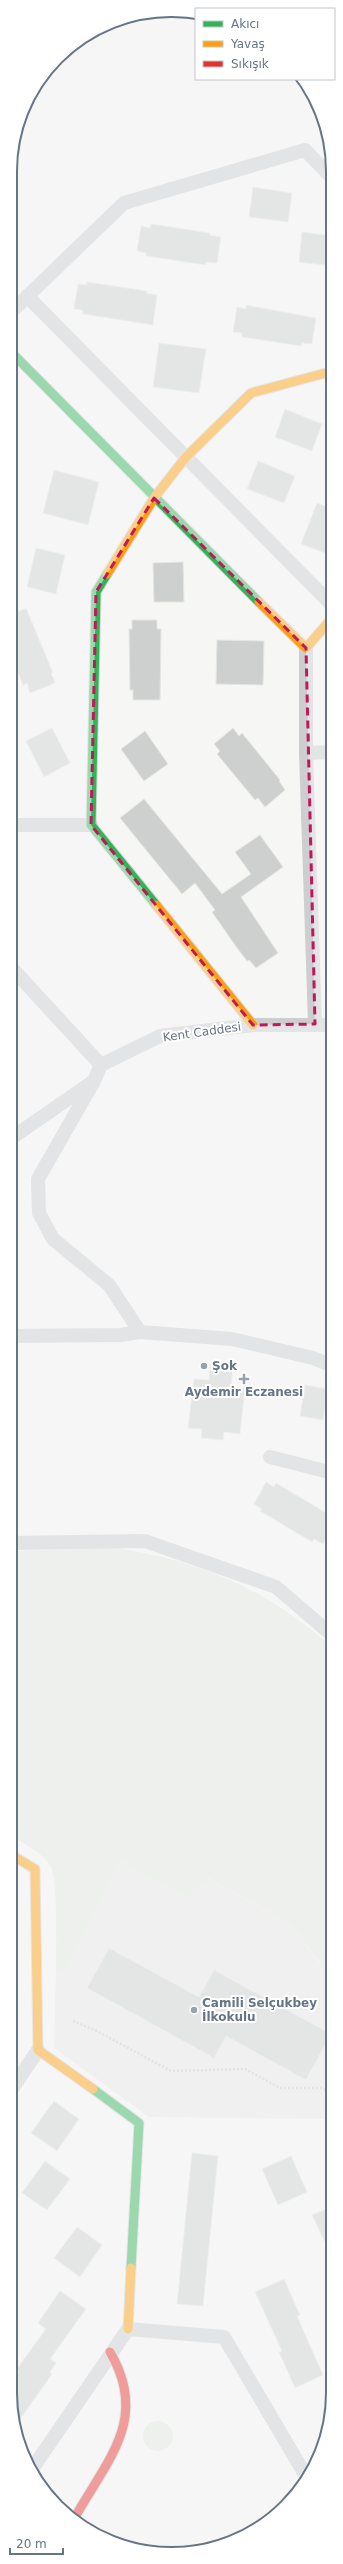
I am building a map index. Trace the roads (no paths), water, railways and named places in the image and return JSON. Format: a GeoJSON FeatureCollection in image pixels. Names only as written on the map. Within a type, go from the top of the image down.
{"type":"FeatureCollection","features":[{"type":"Feature","properties":{"kind":"street"},"geometry":{"type":"LineString","coordinates":[[17,306],[124,204],[305,150],[326,169]]}},
{"type":"Feature","properties":{"kind":"street"},"geometry":{"type":"LineString","coordinates":[[27,296],[326,599]]}},
{"type":"Feature","properties":{"kind":"street"},"geometry":{"type":"LineString","coordinates":[[17,358],[154,498],[306,648]]}},
{"type":"Feature","properties":{"kind":"street"},"geometry":{"type":"LineString","coordinates":[[253,1025],[92,825],[96,592],[154,498],[186,457],[251,393],[326,373]]}},
{"type":"Feature","properties":{"kind":"street"},"geometry":{"type":"LineString","coordinates":[[315,1024],[306,753],[306,648],[326,625]]}},
{"type":"Feature","properties":{"kind":"street"},"geometry":{"type":"LineString","coordinates":[[306,753],[326,752]]}},
{"type":"Feature","properties":{"kind":"street"},"geometry":{"type":"LineString","coordinates":[[17,825],[92,825]]}},
{"type":"Feature","properties":{"kind":"street"},"geometry":{"type":"LineString","coordinates":[[17,974],[101,1065],[94,1081],[38,1179],[39,1212],[53,1239],[109,1285],[140,1332]]}},
{"type":"Feature","properties":{"kind":"street","name":"Kent Caddesi"},"geometry":{"type":"LineString","coordinates":[[101,1065],[160,1036],[253,1025],[326,1025]]}},
{"type":"Feature","properties":{"kind":"street"},"geometry":{"type":"LineString","coordinates":[[17,1134],[94,1081]]}},
{"type":"Feature","properties":{"kind":"street"},"geometry":{"type":"LineString","coordinates":[[17,1336],[120,1335],[140,1332],[232,1339],[313,1358],[326,1363]]}},
{"type":"Feature","properties":{"kind":"street"},"geometry":{"type":"LineString","coordinates":[[270,1457],[326,1472]]}},
{"type":"Feature","properties":{"kind":"street"},"geometry":{"type":"LineString","coordinates":[[17,1543],[146,1541],[276,1587],[326,1630]]}},
{"type":"Feature","properties":{"kind":"street"},"geometry":{"type":"LineString","coordinates":[[17,1858],[35,1869],[38,2050],[17,2082]]}},
{"type":"Feature","properties":{"kind":"street"},"geometry":{"type":"LineString","coordinates":[[35,2465],[110,2352],[128,2329],[139,2123],[38,2050]]}},
{"type":"Feature","properties":{"kind":"street"},"geometry":{"type":"LineString","coordinates":[[128,2329],[224,2337],[302,2471],[305,2471]]}},
{"type":"Feature","properties":{"kind":"street"},"geometry":{"type":"LineString","coordinates":[[76,2515],[115,2444],[126,2419],[127,2398],[117,2362],[110,2352]]}},
{"type":"Feature","properties":{"kind":"place","name":"Şok"},"geometry":{"type":"Point","coordinates":[204,1366]}},
{"type":"Feature","properties":{"kind":"place","name":"Aydemir Eczanesi"},"geometry":{"type":"Point","coordinates":[244,1379]}},
{"type":"Feature","properties":{"kind":"place","name":"Camili Selçukbey İlkokulu"},"geometry":{"type":"Point","coordinates":[194,2010]}}]}
